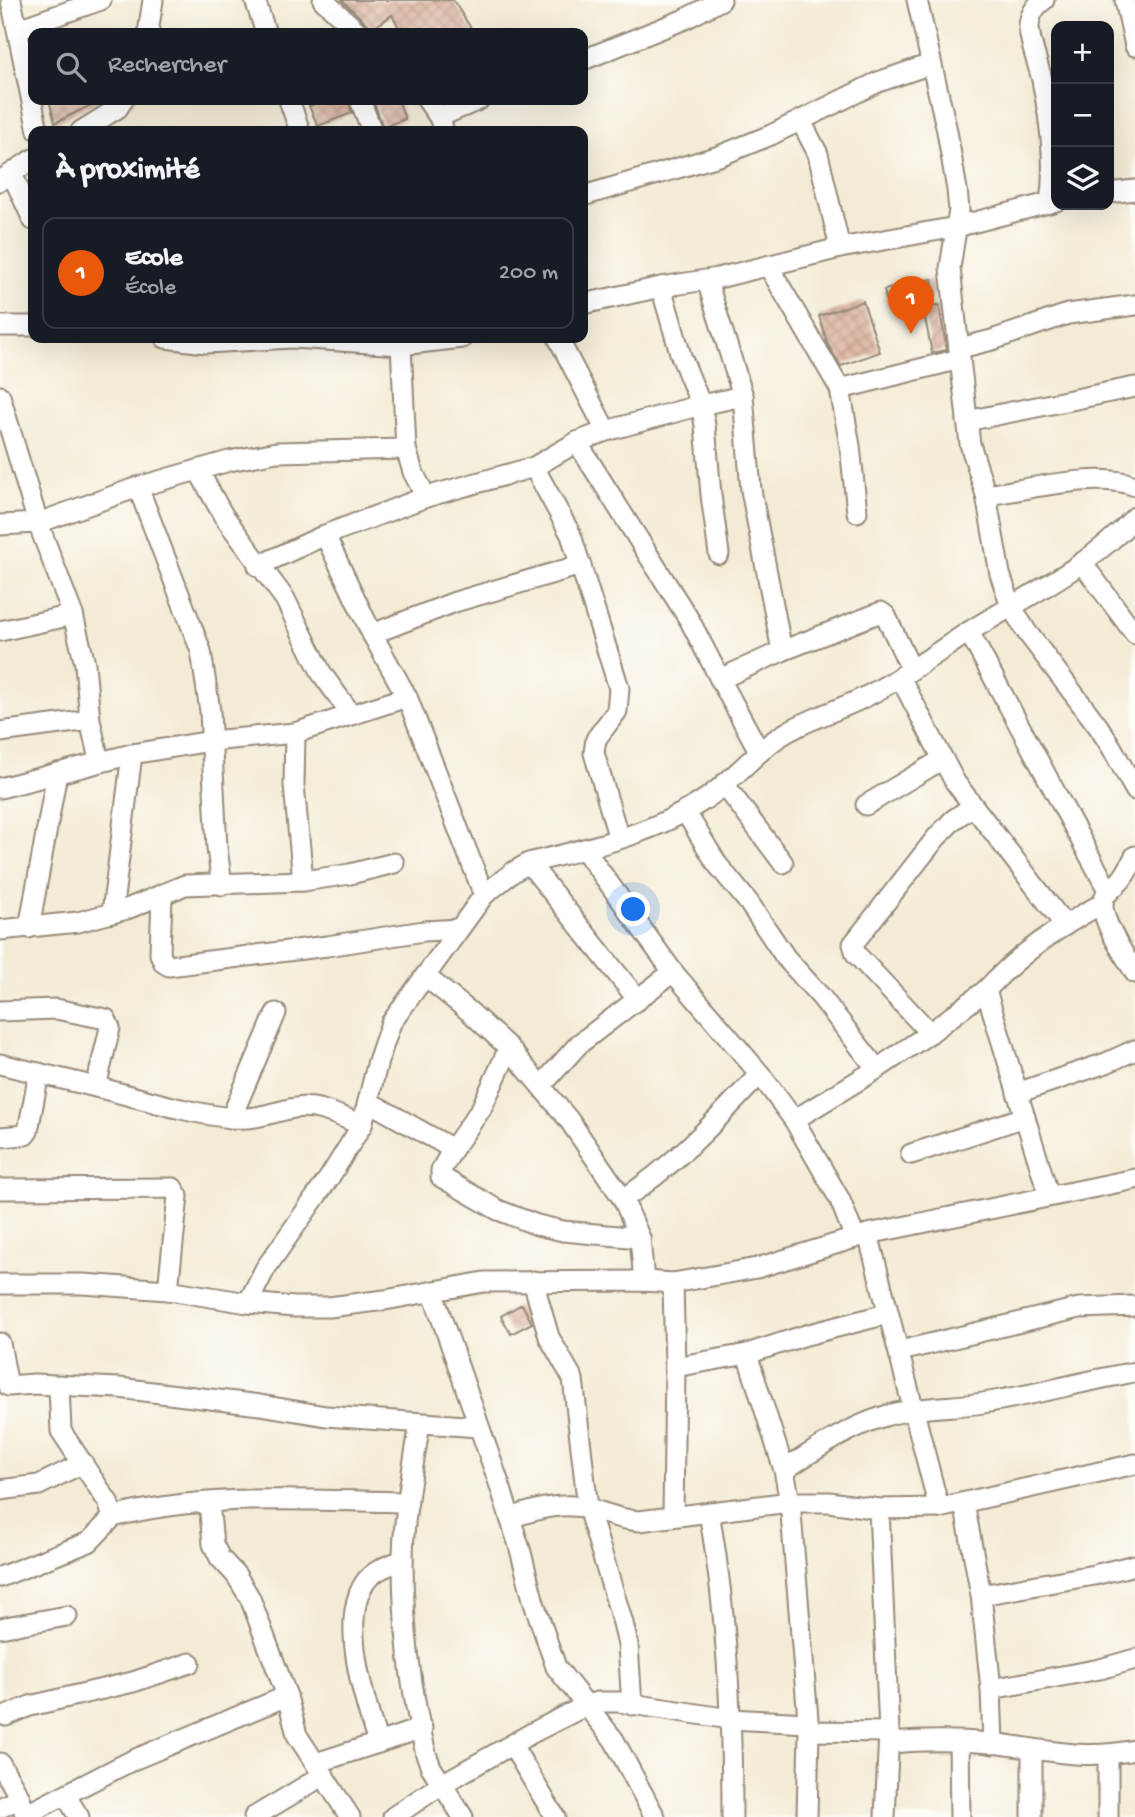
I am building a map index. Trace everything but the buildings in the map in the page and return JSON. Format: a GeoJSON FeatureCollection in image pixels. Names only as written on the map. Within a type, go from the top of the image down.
{"type":"FeatureCollection","features":[{"type":"Feature","properties":{"kind":"street"},"geometry":{"type":"LineString","coordinates":[[11,0],[28,80]]}},
{"type":"Feature","properties":{"kind":"street"},"geometry":{"type":"LineString","coordinates":[[18,29],[101,0]]}},
{"type":"Feature","properties":{"kind":"street"},"geometry":{"type":"LineString","coordinates":[[149,28],[153,0]]}},
{"type":"Feature","properties":{"kind":"street"},"geometry":{"type":"LineString","coordinates":[[255,0],[264,28]]}},
{"type":"Feature","properties":{"kind":"street"},"geometry":{"type":"LineString","coordinates":[[323,0],[354,28]]}},
{"type":"Feature","properties":{"kind":"street"},"geometry":{"type":"LineString","coordinates":[[588,58],[685,19],[721,0]]}},
{"type":"Feature","properties":{"kind":"street"},"geometry":{"type":"LineString","coordinates":[[917,0],[947,131],[957,190],[959,210],[950,268],[967,421],[970,444],[986,495],[1000,574],[1011,606],[1040,651],[1112,748],[1135,790]]}},
{"type":"Feature","properties":{"kind":"street"},"geometry":{"type":"LineString","coordinates":[[1044,0],[1031,15],[1029,27],[1042,80],[1051,147]]}},
{"type":"Feature","properties":{"kind":"street"},"geometry":{"type":"LineString","coordinates":[[1125,0],[1135,46]]}},
{"type":"Feature","properties":{"kind":"street"},"geometry":{"type":"LineString","coordinates":[[588,195],[719,156],[801,121],[878,82],[931,64]]}},
{"type":"Feature","properties":{"kind":"street"},"geometry":{"type":"LineString","coordinates":[[33,105],[37,126]]}},
{"type":"Feature","properties":{"kind":"street"},"geometry":{"type":"LineString","coordinates":[[89,126],[120,105]]}},
{"type":"Feature","properties":{"kind":"street"},"geometry":{"type":"LineString","coordinates":[[291,105],[298,126]]}},
{"type":"Feature","properties":{"kind":"street"},"geometry":{"type":"LineString","coordinates":[[362,105],[370,126]]}},
{"type":"Feature","properties":{"kind":"street"},"geometry":{"type":"LineString","coordinates":[[430,105],[441,124],[471,105]]}},
{"type":"Feature","properties":{"kind":"street"},"geometry":{"type":"LineString","coordinates":[[801,121],[818,154],[840,248]]}},
{"type":"Feature","properties":{"kind":"street"},"geometry":{"type":"LineString","coordinates":[[28,162],[6,177],[28,212]]}},
{"type":"Feature","properties":{"kind":"street"},"geometry":{"type":"LineString","coordinates":[[1114,192],[1135,190]]}},
{"type":"Feature","properties":{"kind":"street"},"geometry":{"type":"LineString","coordinates":[[588,303],[661,287],[708,281],[840,248],[956,227],[1051,203]]}},
{"type":"Feature","properties":{"kind":"street"},"geometry":{"type":"LineString","coordinates":[[769,267],[840,389],[850,446],[857,512]]}},
{"type":"Feature","properties":{"kind":"street"},"geometry":{"type":"LineString","coordinates":[[708,281],[744,396],[751,490],[782,651]]}},
{"type":"Feature","properties":{"kind":"street"},"geometry":{"type":"LineString","coordinates":[[661,287],[681,356],[701,405],[719,554]]}},
{"type":"Feature","properties":{"kind":"street"},"geometry":{"type":"LineString","coordinates":[[840,389],[960,353],[1068,314],[1135,305]]}},
{"type":"Feature","properties":{"kind":"street"},"geometry":{"type":"LineString","coordinates":[[0,326],[28,326]]}},
{"type":"Feature","properties":{"kind":"street"},"geometry":{"type":"LineString","coordinates":[[199,343],[220,343]]}},
{"type":"Feature","properties":{"kind":"street"},"geometry":{"type":"LineString","coordinates":[[370,343],[418,343]]}},
{"type":"Feature","properties":{"kind":"street"},"geometry":{"type":"LineString","coordinates":[[561,343],[606,431]]}},
{"type":"Feature","properties":{"kind":"street"},"geometry":{"type":"LineString","coordinates":[[401,345],[405,449],[426,498]]}},
{"type":"Feature","properties":{"kind":"street"},"geometry":{"type":"LineString","coordinates":[[967,421],[1135,387]]}},
{"type":"Feature","properties":{"kind":"street"},"geometry":{"type":"LineString","coordinates":[[258,566],[325,535],[426,498],[534,467],[577,442],[606,431],[744,396]]}},
{"type":"Feature","properties":{"kind":"street"},"geometry":{"type":"LineString","coordinates":[[1,407],[37,523],[73,615],[85,664],[90,720],[99,760]]}},
{"type":"Feature","properties":{"kind":"street"},"geometry":{"type":"LineString","coordinates":[[577,442],[690,621],[759,751]]}},
{"type":"Feature","properties":{"kind":"street"},"geometry":{"type":"LineString","coordinates":[[0,525],[37,523],[138,487],[229,460],[277,452],[405,449]]}},
{"type":"Feature","properties":{"kind":"street"},"geometry":{"type":"LineString","coordinates":[[534,467],[571,535],[619,688],[620,704],[596,740],[594,753],[619,839]]}},
{"type":"Feature","properties":{"kind":"street"},"geometry":{"type":"LineString","coordinates":[[198,470],[223,515],[258,566],[285,599],[322,674],[351,714]]}},
{"type":"Feature","properties":{"kind":"street"},"geometry":{"type":"LineString","coordinates":[[986,495],[1104,480],[1124,481],[1135,486]]}},
{"type":"Feature","properties":{"kind":"street"},"geometry":{"type":"LineString","coordinates":[[138,487],[201,651],[210,711],[216,838],[222,885]]}},
{"type":"Feature","properties":{"kind":"street"},"geometry":{"type":"LineString","coordinates":[[248,1303],[265,1269],[329,1178],[362,1125],[378,1061],[391,1023],[484,895],[529,863],[619,839],[685,811],[710,796],[759,751],[792,730],[870,695],[1083,564],[1118,536],[1135,517]]}},
{"type":"Feature","properties":{"kind":"street"},"geometry":{"type":"LineString","coordinates":[[325,535],[372,634],[407,697],[484,895]]}},
{"type":"Feature","properties":{"kind":"street"},"geometry":{"type":"LineString","coordinates":[[1083,564],[1135,634]]}},
{"type":"Feature","properties":{"kind":"street"},"geometry":{"type":"LineString","coordinates":[[372,634],[455,602],[581,565]]}},
{"type":"Feature","properties":{"kind":"street"},"geometry":{"type":"LineString","coordinates":[[720,679],[881,612],[886,616],[906,673],[955,782],[1065,924]]}},
{"type":"Feature","properties":{"kind":"street"},"geometry":{"type":"LineString","coordinates":[[0,631],[73,615]]}},
{"type":"Feature","properties":{"kind":"street"},"geometry":{"type":"LineString","coordinates":[[969,632],[1106,897],[1103,914],[1135,973]]}},
{"type":"Feature","properties":{"kind":"street"},"geometry":{"type":"LineString","coordinates":[[0,788],[99,760],[211,741],[295,733],[407,697]]}},
{"type":"Feature","properties":{"kind":"street"},"geometry":{"type":"LineString","coordinates":[[0,732],[90,720]]}},
{"type":"Feature","properties":{"kind":"street"},"geometry":{"type":"LineString","coordinates":[[295,733],[294,785],[303,881]]}},
{"type":"Feature","properties":{"kind":"street"},"geometry":{"type":"LineString","coordinates":[[112,914],[132,754]]}},
{"type":"Feature","properties":{"kind":"street"},"geometry":{"type":"LineString","coordinates":[[866,805],[943,759]]}},
{"type":"Feature","properties":{"kind":"street"},"geometry":{"type":"LineString","coordinates":[[29,928],[57,773]]}},
{"type":"Feature","properties":{"kind":"street"},"geometry":{"type":"LineString","coordinates":[[724,784],[783,863]]}},
{"type":"Feature","properties":{"kind":"street"},"geometry":{"type":"LineString","coordinates":[[930,1033],[856,954],[853,944],[936,838],[973,806]]}},
{"type":"Feature","properties":{"kind":"street"},"geometry":{"type":"LineString","coordinates":[[685,811],[723,873],[749,903],[786,958],[821,997],[877,1069]]}},
{"type":"Feature","properties":{"kind":"street"},"geometry":{"type":"LineString","coordinates":[[584,849],[673,972],[760,1074],[794,1120],[861,1236],[900,1351],[939,1508]]}},
{"type":"Feature","properties":{"kind":"street"},"geometry":{"type":"LineString","coordinates":[[794,1120],[877,1069],[986,990],[1025,952],[1106,897],[1135,856]]}},
{"type":"Feature","properties":{"kind":"street"},"geometry":{"type":"LineString","coordinates":[[0,930],[78,922],[112,914],[185,885],[303,881],[350,874],[394,863]]}},
{"type":"Feature","properties":{"kind":"street"},"geometry":{"type":"LineString","coordinates":[[529,863],[638,1000]]}},
{"type":"Feature","properties":{"kind":"street"},"geometry":{"type":"LineString","coordinates":[[162,895],[160,954],[164,963],[169,966],[424,931],[459,929]]}},
{"type":"Feature","properties":{"kind":"street"},"geometry":{"type":"LineString","coordinates":[[542,1086],[579,1044],[673,972]]}},
{"type":"Feature","properties":{"kind":"street"},"geometry":{"type":"LineString","coordinates":[[425,976],[509,1048],[569,1120],[623,1199],[640,1238],[644,1281]]}},
{"type":"Feature","properties":{"kind":"street"},"geometry":{"type":"LineString","coordinates":[[986,990],[1049,1196]]}},
{"type":"Feature","properties":{"kind":"street"},"geometry":{"type":"LineString","coordinates":[[0,1011],[56,1009],[106,1019],[110,1028],[96,1087]]}},
{"type":"Feature","properties":{"kind":"street"},"geometry":{"type":"LineString","coordinates":[[231,1118],[276,1013]]}},
{"type":"Feature","properties":{"kind":"street"},"geometry":{"type":"LineString","coordinates":[[509,1048],[481,1109],[453,1149],[441,1170],[441,1177],[498,1210],[550,1229],[640,1238]]}},
{"type":"Feature","properties":{"kind":"street"},"geometry":{"type":"LineString","coordinates":[[1017,1093],[1106,1063],[1135,1050]]}},
{"type":"Feature","properties":{"kind":"street"},"geometry":{"type":"LineString","coordinates":[[0,1064],[173,1107],[231,1118],[262,1118],[296,1107],[307,1107],[317,1108],[362,1125]]}},
{"type":"Feature","properties":{"kind":"street"},"geometry":{"type":"LineString","coordinates":[[0,1137],[25,1135],[28,1131],[39,1073]]}},
{"type":"Feature","properties":{"kind":"street"},"geometry":{"type":"LineString","coordinates":[[623,1199],[653,1179],[695,1143],[760,1074]]}},
{"type":"Feature","properties":{"kind":"street"},"geometry":{"type":"LineString","coordinates":[[369,1102],[453,1149]]}},
{"type":"Feature","properties":{"kind":"street"},"geometry":{"type":"LineString","coordinates":[[911,1154],[1025,1117]]}},
{"type":"Feature","properties":{"kind":"street"},"geometry":{"type":"LineString","coordinates":[[0,1284],[83,1284],[169,1290],[248,1303],[329,1307],[484,1282],[673,1283],[757,1268],[861,1236],[1135,1179]]}},
{"type":"Feature","properties":{"kind":"street"},"geometry":{"type":"LineString","coordinates":[[0,1189],[173,1188],[178,1196],[169,1290]]}},
{"type":"Feature","properties":{"kind":"street"},"geometry":{"type":"LineString","coordinates":[[533,1281],[549,1338],[573,1379],[588,1508],[623,1623],[632,1705]]}},
{"type":"Feature","properties":{"kind":"street"},"geometry":{"type":"LineString","coordinates":[[673,1283],[673,1516]]}},
{"type":"Feature","properties":{"kind":"street"},"geometry":{"type":"LineString","coordinates":[[432,1291],[510,1518],[541,1627],[556,1667],[614,1740],[656,1817]]}},
{"type":"Feature","properties":{"kind":"street"},"geometry":{"type":"LineString","coordinates":[[900,1351],[1079,1308],[1135,1306]]}},
{"type":"Feature","properties":{"kind":"street"},"geometry":{"type":"LineString","coordinates":[[675,1367],[747,1354],[887,1314]]}},
{"type":"Feature","properties":{"kind":"street"},"geometry":{"type":"LineString","coordinates":[[0,1343],[4,1387],[34,1384],[119,1388],[326,1416],[479,1427]]}},
{"type":"Feature","properties":{"kind":"street"},"geometry":{"type":"LineString","coordinates":[[747,1354],[784,1470],[790,1502],[808,1727],[807,1817]]}},
{"type":"Feature","properties":{"kind":"street"},"geometry":{"type":"LineString","coordinates":[[784,1470],[856,1427],[883,1417],[915,1409],[1008,1399],[1135,1372]]}},
{"type":"Feature","properties":{"kind":"street"},"geometry":{"type":"LineString","coordinates":[[59,1386],[61,1431],[108,1503],[113,1517]]}},
{"type":"Feature","properties":{"kind":"street"},"geometry":{"type":"LineString","coordinates":[[420,1423],[408,1502],[403,1560],[405,1625],[429,1761],[463,1817]]}},
{"type":"Feature","properties":{"kind":"street"},"geometry":{"type":"LineString","coordinates":[[0,1490],[39,1485],[83,1463]]}},
{"type":"Feature","properties":{"kind":"street"},"geometry":{"type":"LineString","coordinates":[[510,1518],[566,1505],[588,1508],[623,1520],[639,1521],[790,1502],[830,1502],[879,1509],[939,1508],[1135,1464]]}},
{"type":"Feature","properties":{"kind":"street"},"geometry":{"type":"LineString","coordinates":[[0,1577],[89,1542],[113,1517],[164,1506],[275,1500],[408,1502]]}},
{"type":"Feature","properties":{"kind":"street"},"geometry":{"type":"LineString","coordinates":[[209,1503],[213,1544],[220,1558],[236,1574],[250,1598],[287,1696],[298,1735],[350,1817]]}},
{"type":"Feature","properties":{"kind":"street"},"geometry":{"type":"LineString","coordinates":[[964,1503],[981,1595],[991,1689],[993,1744]]}},
{"type":"Feature","properties":{"kind":"street"},"geometry":{"type":"LineString","coordinates":[[879,1509],[889,1738],[885,1817]]}},
{"type":"Feature","properties":{"kind":"street"},"geometry":{"type":"LineString","coordinates":[[709,1512],[721,1580],[730,1718],[732,1817]]}},
{"type":"Feature","properties":{"kind":"street"},"geometry":{"type":"LineString","coordinates":[[378,1743],[360,1677],[354,1633],[356,1603],[368,1578],[403,1560]]}},
{"type":"Feature","properties":{"kind":"street"},"geometry":{"type":"LineString","coordinates":[[981,1595],[1135,1565]]}},
{"type":"Feature","properties":{"kind":"street"},"geometry":{"type":"LineString","coordinates":[[0,1628],[68,1616]]}},
{"type":"Feature","properties":{"kind":"street"},"geometry":{"type":"LineString","coordinates":[[991,1689],[1135,1659]]}},
{"type":"Feature","properties":{"kind":"street"},"geometry":{"type":"LineString","coordinates":[[2,1713],[133,1682],[190,1663]]}},
{"type":"Feature","properties":{"kind":"street"},"geometry":{"type":"LineString","coordinates":[[0,1808],[23,1810],[66,1796],[133,1760],[287,1696]]}},
{"type":"Feature","properties":{"kind":"street"},"geometry":{"type":"LineString","coordinates":[[393,1817],[442,1784],[512,1745],[587,1705],[605,1702],[889,1738],[993,1744],[1108,1756],[1135,1750]]}},
{"type":"Feature","properties":{"kind":"street"},"geometry":{"type":"LineString","coordinates":[[254,1817],[320,1769],[378,1743],[422,1728]]}},
{"type":"Feature","properties":{"kind":"street"},"geometry":{"type":"LineString","coordinates":[[959,1742],[960,1817]]}},
{"type":"Feature","properties":{"kind":"street"},"geometry":{"type":"LineString","coordinates":[[512,1745],[555,1817]]}},
{"type":"Feature","properties":{"kind":"street"},"geometry":{"type":"LineString","coordinates":[[1032,1750],[1032,1817]]}},
{"type":"Feature","properties":{"kind":"street"},"geometry":{"type":"LineString","coordinates":[[1108,1756],[1108,1817]]}},
{"type":"Feature","properties":{"kind":"street"},"geometry":{"type":"LineString","coordinates":[[0,1763],[23,1810]]}},
{"type":"Feature","properties":{"kind":"street"},"geometry":{"type":"LineString","coordinates":[[66,1796],[79,1817]]}},
{"type":"Feature","properties":{"kind":"place","name":"Ecole"},"geometry":{"type":"Point","coordinates":[911,334]}}]}
